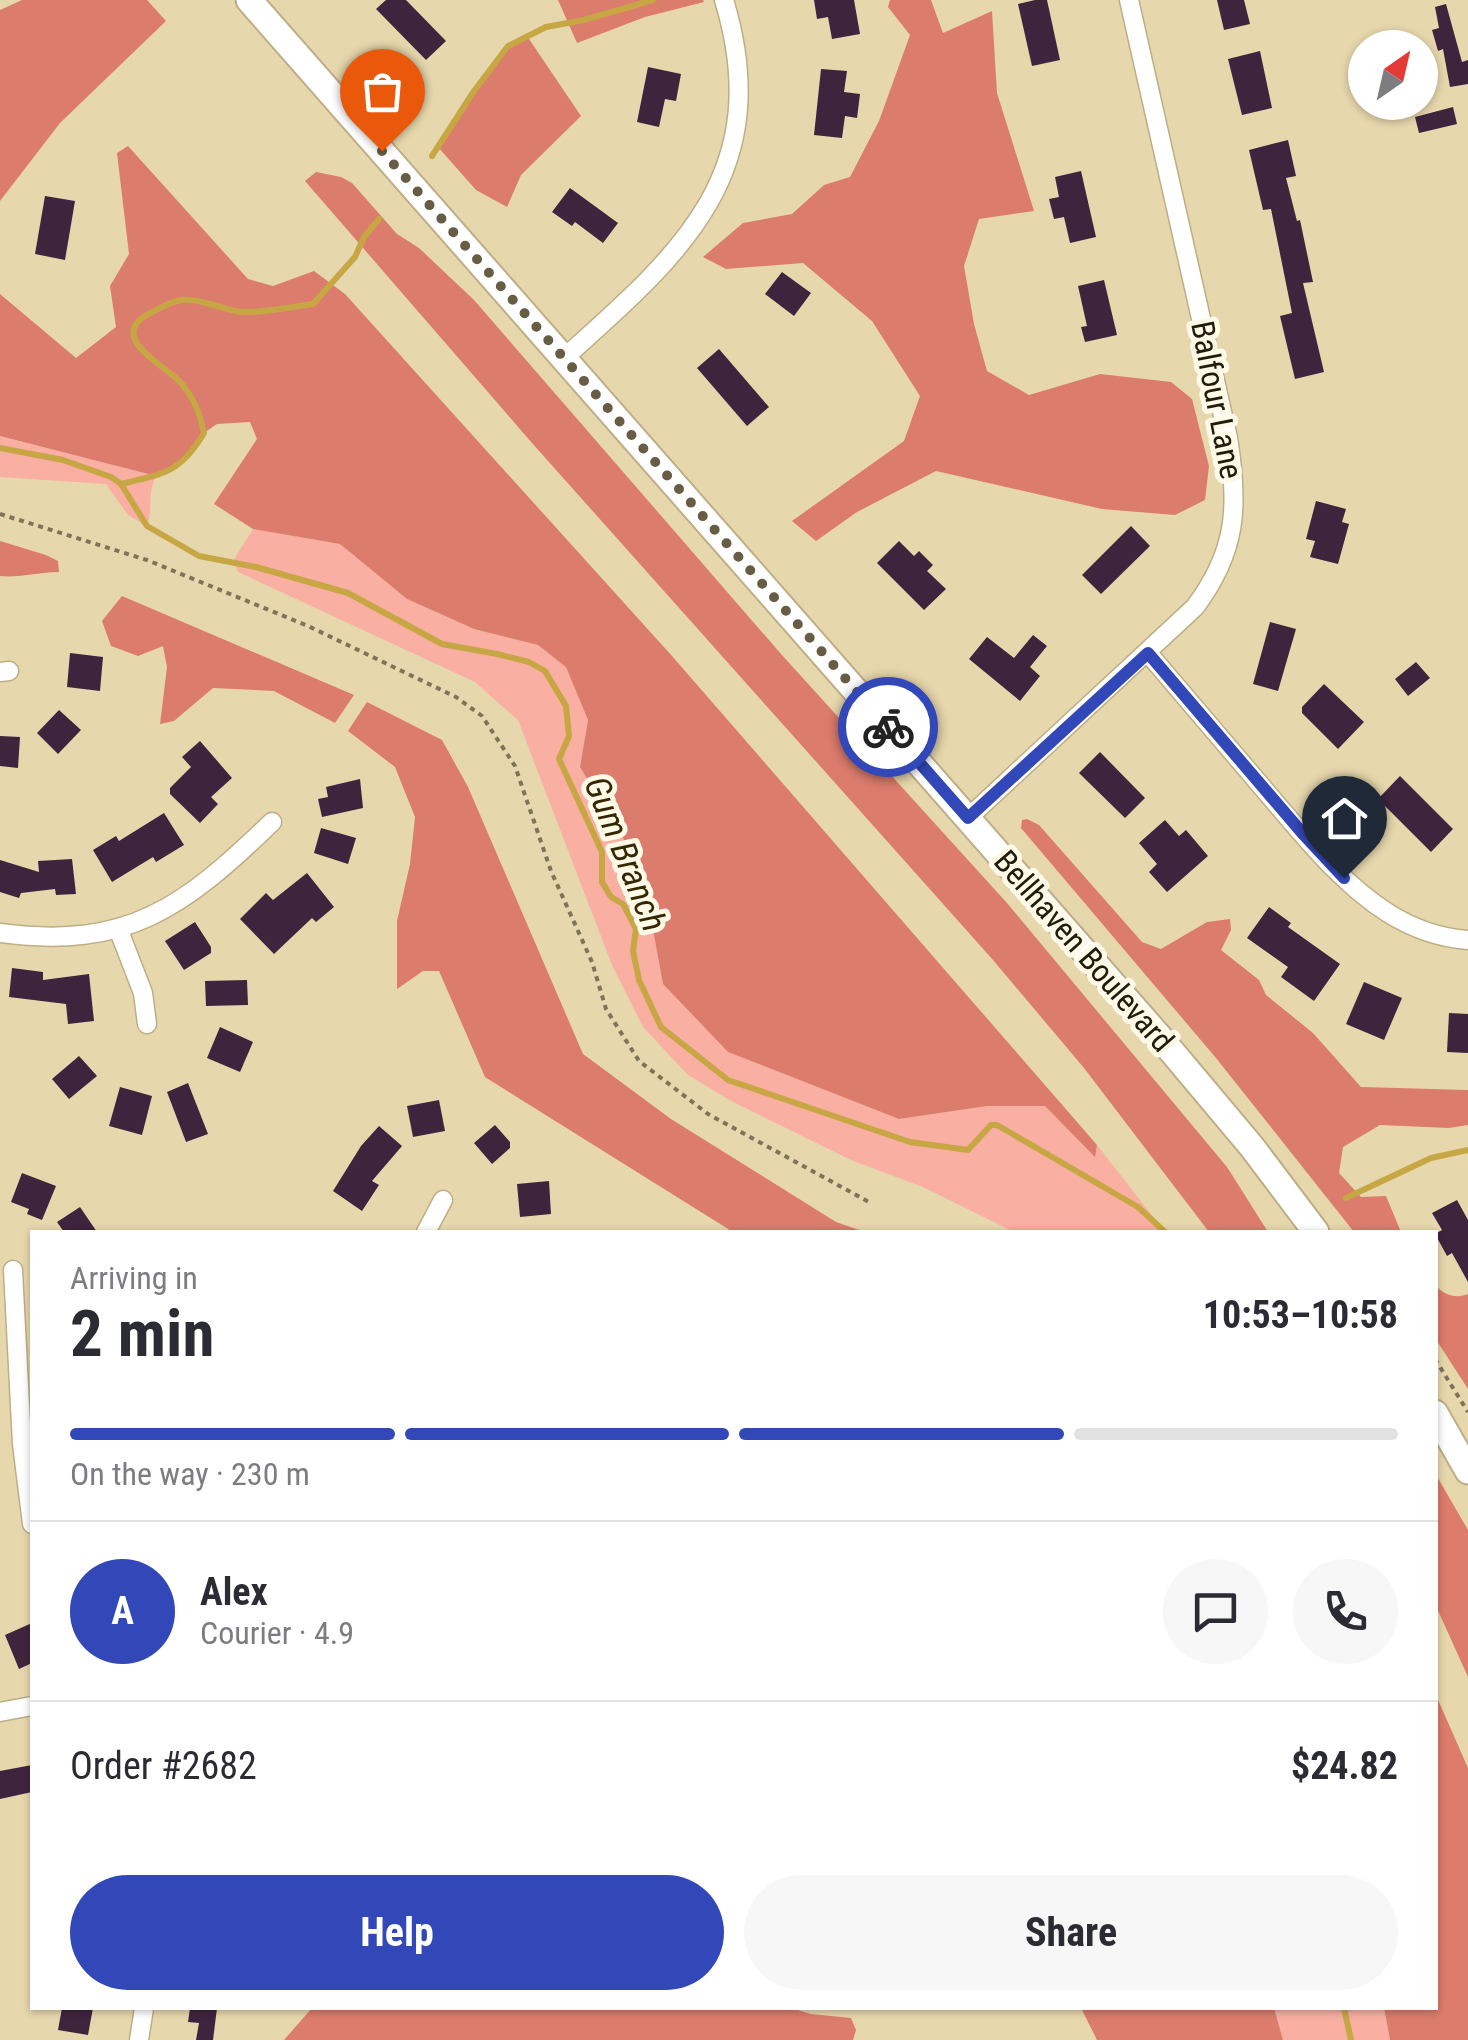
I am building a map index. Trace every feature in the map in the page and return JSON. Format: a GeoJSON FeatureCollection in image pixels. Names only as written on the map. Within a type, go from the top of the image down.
{"type":"FeatureCollection","features":[{"type":"Feature","properties":{"kind":"main road","name":"Bellhaven Boulevard"},"geometry":{"type":"LineString","coordinates":[[249,0],[968,818],[1188,1072],[1314,1230]]}},
{"type":"Feature","properties":{"kind":"main road"},"geometry":{"type":"LineString","coordinates":[[1438,1418],[1468,1472]]}},
{"type":"Feature","properties":{"kind":"street"},"geometry":{"type":"LineString","coordinates":[[564,358],[660,269],[703,213],[720,182],[731,155],[740,103],[734,39],[724,0]]}},
{"type":"Feature","properties":{"kind":"street","name":"Balfour Lane"},"geometry":{"type":"LineString","coordinates":[[968,818],[1194,607],[1218,570],[1229,544],[1236,500],[1228,438],[1129,0]]}},
{"type":"Feature","properties":{"kind":"street"},"geometry":{"type":"LineString","coordinates":[[1148,653],[1344,878],[1407,924],[1433,934],[1468,940]]}},
{"type":"Feature","properties":{"kind":"street"},"geometry":{"type":"LineString","coordinates":[[0,933],[40,938],[120,931],[164,911],[210,878],[272,822]]}},
{"type":"Feature","properties":{"kind":"street"},"geometry":{"type":"LineString","coordinates":[[120,931],[143,993],[147,1024]]}},
{"type":"Feature","properties":{"kind":"street"},"geometry":{"type":"LineString","coordinates":[[427,1230],[443,1200]]}},
{"type":"Feature","properties":{"kind":"street"},"geometry":{"type":"LineString","coordinates":[[13,1270],[26,1358],[24,1460],[30,1508]]}},
{"type":"Feature","properties":{"kind":"street"},"geometry":{"type":"LineString","coordinates":[[0,1712],[30,1706]]}},
{"type":"Feature","properties":{"kind":"street"},"geometry":{"type":"LineString","coordinates":[[140,2040],[144,2010]]}},
{"type":"Feature","properties":{"kind":"path"},"geometry":{"type":"LineString","coordinates":[[0,514],[146,560],[290,618],[456,697],[482,716],[516,766],[551,871],[592,962],[606,1009],[639,1061],[708,1114],[869,1202]]}},
{"type":"Feature","properties":{"kind":"path"},"geometry":{"type":"LineString","coordinates":[[1438,1365],[1468,1412]]}},
{"type":"Feature","properties":{"kind":"shaded area"},"geometry":{"type":"Polygon","coordinates":[[[22,0],[147,0],[166,21],[60,123],[0,201],[0,10],[22,0]]]}},
{"type":"Feature","properties":{"kind":"shaded area"},"geometry":{"type":"Polygon","coordinates":[[[558,0],[704,2],[645,17],[577,43],[558,0]]]}},
{"type":"Feature","properties":{"kind":"shaded area"},"geometry":{"type":"Polygon","coordinates":[[[890,0],[931,0],[943,33],[992,11],[997,93],[1034,211],[979,219],[964,266],[987,371],[1029,395],[1100,374],[1171,382],[1192,399],[1209,466],[1205,500],[1175,515],[1102,509],[936,471],[857,512],[816,541],[792,521],[904,441],[920,396],[872,321],[803,263],[726,269],[703,257],[743,223],[792,214],[824,185],[850,177],[879,121],[910,35],[888,7],[890,0]]]}},
{"type":"Feature","properties":{"kind":"shaded area"},"geometry":{"type":"Polygon","coordinates":[[[527,36],[581,116],[521,175],[507,207],[476,190],[438,147],[508,46],[527,36]]]}},
{"type":"Feature","properties":{"kind":"shaded area"},"geometry":{"type":"Polygon","coordinates":[[[128,146],[248,279],[273,286],[314,271],[345,294],[672,656],[1097,1145],[1095,1157],[1045,1106],[987,1106],[899,1119],[728,1052],[663,984],[648,903],[627,845],[580,767],[588,720],[566,667],[538,645],[474,629],[407,599],[340,544],[253,529],[214,504],[257,439],[250,422],[217,424],[204,433],[190,457],[156,476],[0,436],[0,294],[76,358],[116,327],[110,286],[129,254],[117,153],[128,146]]]}},
{"type":"Feature","properties":{"kind":"shaded area"},"geometry":{"type":"Polygon","coordinates":[[[316,172],[352,183],[397,234],[419,248],[474,300],[781,654],[1007,903],[1227,1167],[1267,1230],[1207,1230],[1084,1068],[993,960],[532,443],[305,181],[316,172]]]}},
{"type":"Feature","properties":{"kind":"shaded area"},"geometry":{"type":"Polygon","coordinates":[[[0,436],[156,476],[147,526],[128,515],[106,484],[0,477],[0,436]]]}},
{"type":"Feature","properties":{"kind":"shaded area"},"geometry":{"type":"Polygon","coordinates":[[[253,529],[340,544],[407,599],[474,629],[538,645],[566,666],[588,720],[580,767],[627,845],[648,903],[663,984],[728,1052],[899,1119],[987,1106],[1045,1106],[1095,1156],[1097,1145],[1163,1230],[1010,1230],[923,1187],[851,1160],[733,1102],[688,1075],[643,1027],[612,965],[518,720],[475,682],[238,572],[234,559],[253,529]]]}},
{"type":"Feature","properties":{"kind":"shaded area"},"geometry":{"type":"Polygon","coordinates":[[[0,541],[58,561],[59,572],[0,576],[0,541]]]}},
{"type":"Feature","properties":{"kind":"shaded area"},"geometry":{"type":"Polygon","coordinates":[[[122,596],[354,695],[335,723],[274,691],[213,688],[174,721],[160,724],[167,667],[163,646],[138,656],[111,646],[102,621],[122,596]]]}},
{"type":"Feature","properties":{"kind":"shaded area"},"geometry":{"type":"Polygon","coordinates":[[[367,702],[442,740],[468,787],[583,1054],[671,1119],[836,1222],[859,1230],[730,1230],[485,1077],[439,971],[423,971],[397,989],[397,921],[410,864],[415,817],[395,767],[348,731],[367,702]]]}},
{"type":"Feature","properties":{"kind":"shaded area"},"geometry":{"type":"Polygon","coordinates":[[[1022,820],[1039,825],[1142,942],[1161,949],[1207,922],[1230,919],[1231,930],[1221,950],[1259,980],[1266,995],[1313,1033],[1361,1087],[1468,1090],[1468,1125],[1380,1125],[1343,1147],[1339,1173],[1361,1197],[1386,1196],[1400,1230],[1352,1230],[1216,1058],[1021,828],[1022,820]]]}},
{"type":"Feature","properties":{"kind":"shaded area"},"geometry":{"type":"Polygon","coordinates":[[[1438,1288],[1450,1295],[1468,1294],[1468,1389],[1438,1343],[1438,1288]]]}},
{"type":"Feature","properties":{"kind":"shaded area"},"geometry":{"type":"Polygon","coordinates":[[[1438,1478],[1468,1530],[1468,1677],[1438,1611],[1438,1478]]]}},
{"type":"Feature","properties":{"kind":"shaded area"},"geometry":{"type":"Polygon","coordinates":[[[1438,1700],[1468,1768],[1468,2040],[1390,2040],[1384,2010],[1438,2010],[1438,1700]]]}},
{"type":"Feature","properties":{"kind":"shaded area"},"geometry":{"type":"Polygon","coordinates":[[[310,2010],[798,2010],[851,2018],[856,2030],[853,2040],[284,2040],[310,2010]]]}},
{"type":"Feature","properties":{"kind":"shaded area"},"geometry":{"type":"Polygon","coordinates":[[[1082,2010],[1275,2010],[1283,2040],[1097,2040],[1082,2010]]]}},
{"type":"Feature","properties":{"kind":"shaded area"},"geometry":{"type":"Polygon","coordinates":[[[1275,2010],[1384,2010],[1390,2040],[1283,2040],[1275,2010]]]}},
{"type":"Feature","properties":{"kind":"building"},"geometry":{"type":"Polygon","coordinates":[[[386,0],[406,0],[446,41],[426,60],[376,9],[386,0]]]}},
{"type":"Feature","properties":{"kind":"building"},"geometry":{"type":"Polygon","coordinates":[[[814,0],[854,0],[860,34],[832,39],[828,17],[817,19],[814,0]]]}},
{"type":"Feature","properties":{"kind":"building"},"geometry":{"type":"Polygon","coordinates":[[[1047,0],[1060,60],[1032,66],[1018,4],[1047,0]]]}},
{"type":"Feature","properties":{"kind":"building"},"geometry":{"type":"Polygon","coordinates":[[[1217,0],[1244,0],[1250,24],[1224,30],[1217,0]]]}},
{"type":"Feature","properties":{"kind":"building"},"geometry":{"type":"Polygon","coordinates":[[[1446,4],[1462,62],[1468,60],[1468,84],[1450,87],[1443,49],[1438,51],[1438,30],[1432,30],[1439,28],[1435,7],[1446,4]]]}},
{"type":"Feature","properties":{"kind":"building"},"geometry":{"type":"Polygon","coordinates":[[[1260,51],[1272,108],[1242,115],[1228,59],[1260,51]]]}},
{"type":"Feature","properties":{"kind":"building"},"geometry":{"type":"Polygon","coordinates":[[[648,67],[681,74],[676,101],[665,99],[659,127],[637,122],[648,67]]]}},
{"type":"Feature","properties":{"kind":"building"},"geometry":{"type":"Polygon","coordinates":[[[821,69],[847,71],[844,92],[860,94],[857,118],[845,116],[842,138],[814,135],[821,69]]]}},
{"type":"Feature","properties":{"kind":"building"},"geometry":{"type":"Polygon","coordinates":[[[1453,107],[1457,124],[1419,133],[1416,120],[1438,120],[1438,111],[1453,107]]]}},
{"type":"Feature","properties":{"kind":"building"},"geometry":{"type":"Polygon","coordinates":[[[1288,140],[1296,176],[1286,178],[1313,282],[1303,283],[1324,372],[1295,379],[1280,316],[1292,313],[1271,209],[1263,210],[1249,150],[1288,140]]]}},
{"type":"Feature","properties":{"kind":"building"},"geometry":{"type":"Polygon","coordinates":[[[1081,171],[1096,237],[1070,243],[1064,217],[1054,219],[1049,199],[1059,197],[1055,177],[1081,171]]]}},
{"type":"Feature","properties":{"kind":"building"},"geometry":{"type":"Polygon","coordinates":[[[570,188],[618,223],[603,243],[575,222],[572,226],[552,212],[570,188]]]}},
{"type":"Feature","properties":{"kind":"building"},"geometry":{"type":"Polygon","coordinates":[[[45,196],[75,201],[65,260],[35,254],[45,196]]]}},
{"type":"Feature","properties":{"kind":"building"},"geometry":{"type":"Polygon","coordinates":[[[782,272],[811,293],[794,316],[765,294],[782,272]]]}},
{"type":"Feature","properties":{"kind":"building"},"geometry":{"type":"Polygon","coordinates":[[[1104,280],[1117,335],[1085,342],[1081,327],[1087,326],[1078,286],[1104,280]]]}},
{"type":"Feature","properties":{"kind":"building"},"geometry":{"type":"Polygon","coordinates":[[[719,349],[769,407],[747,426],[697,368],[719,349]]]}},
{"type":"Feature","properties":{"kind":"building"},"geometry":{"type":"Polygon","coordinates":[[[1316,501],[1346,509],[1342,522],[1349,524],[1338,564],[1310,557],[1315,541],[1306,539],[1316,501]]]}},
{"type":"Feature","properties":{"kind":"building"},"geometry":{"type":"Polygon","coordinates":[[[1131,526],[1150,546],[1101,594],[1082,575],[1131,526]]]}},
{"type":"Feature","properties":{"kind":"building"},"geometry":{"type":"Polygon","coordinates":[[[899,541],[914,556],[919,551],[933,565],[927,571],[946,589],[924,610],[877,563],[899,541]]]}},
{"type":"Feature","properties":{"kind":"building"},"geometry":{"type":"Polygon","coordinates":[[[1270,622],[1296,629],[1278,691],[1253,684],[1270,622]]]}},
{"type":"Feature","properties":{"kind":"building"},"geometry":{"type":"Polygon","coordinates":[[[1033,635],[1047,646],[1030,667],[1040,676],[1020,701],[969,659],[987,637],[1014,658],[1033,635]]]}},
{"type":"Feature","properties":{"kind":"building"},"geometry":{"type":"Polygon","coordinates":[[[70,653],[103,657],[100,691],[67,687],[70,653]]]}},
{"type":"Feature","properties":{"kind":"building"},"geometry":{"type":"Polygon","coordinates":[[[1416,662],[1430,678],[1408,696],[1395,679],[1416,662]]]}},
{"type":"Feature","properties":{"kind":"building"},"geometry":{"type":"Polygon","coordinates":[[[1324,684],[1364,722],[1338,749],[1302,713],[1302,707],[1324,684]]]}},
{"type":"Feature","properties":{"kind":"building"},"geometry":{"type":"Polygon","coordinates":[[[59,710],[81,730],[58,754],[37,733],[59,710]]]}},
{"type":"Feature","properties":{"kind":"building"},"geometry":{"type":"Polygon","coordinates":[[[0,736],[20,737],[18,768],[0,766],[0,736]]]}},
{"type":"Feature","properties":{"kind":"building"},"geometry":{"type":"Polygon","coordinates":[[[200,741],[232,778],[211,797],[218,804],[200,823],[170,794],[170,788],[191,767],[182,757],[200,741]]]}},
{"type":"Feature","properties":{"kind":"building"},"geometry":{"type":"Polygon","coordinates":[[[1100,752],[1145,798],[1125,818],[1079,773],[1100,752]]]}},
{"type":"Feature","properties":{"kind":"building"},"geometry":{"type":"Polygon","coordinates":[[[1400,776],[1453,829],[1431,852],[1378,799],[1400,776]]]}},
{"type":"Feature","properties":{"kind":"building"},"geometry":{"type":"Polygon","coordinates":[[[360,779],[363,808],[322,817],[318,799],[328,797],[326,787],[360,779]]]}},
{"type":"Feature","properties":{"kind":"building"},"geometry":{"type":"Polygon","coordinates":[[[164,813],[184,845],[156,862],[153,857],[112,882],[93,850],[116,836],[119,841],[164,813]]]}},
{"type":"Feature","properties":{"kind":"building"},"geometry":{"type":"Polygon","coordinates":[[[1165,820],[1179,836],[1186,830],[1208,856],[1167,892],[1149,872],[1157,864],[1139,843],[1165,820]]]}},
{"type":"Feature","properties":{"kind":"building"},"geometry":{"type":"Polygon","coordinates":[[[321,828],[356,838],[348,864],[314,853],[321,828]]]}},
{"type":"Feature","properties":{"kind":"building"},"geometry":{"type":"Polygon","coordinates":[[[72,859],[76,894],[56,895],[55,889],[21,893],[19,898],[0,892],[0,860],[39,872],[38,861],[72,859]]]}},
{"type":"Feature","properties":{"kind":"building"},"geometry":{"type":"Polygon","coordinates":[[[307,873],[334,907],[316,922],[312,918],[274,954],[240,919],[266,893],[273,900],[307,873]]]}},
{"type":"Feature","properties":{"kind":"building"},"geometry":{"type":"Polygon","coordinates":[[[1269,907],[1291,923],[1288,927],[1340,964],[1314,1001],[1281,977],[1288,967],[1247,938],[1269,907]]]}},
{"type":"Feature","properties":{"kind":"building"},"geometry":{"type":"Polygon","coordinates":[[[195,922],[211,953],[184,970],[165,941],[195,922]]]}},
{"type":"Feature","properties":{"kind":"building"},"geometry":{"type":"Polygon","coordinates":[[[12,968],[43,972],[43,980],[89,974],[94,1021],[68,1024],[66,1004],[9,997],[12,968]]]}},
{"type":"Feature","properties":{"kind":"building"},"geometry":{"type":"Polygon","coordinates":[[[247,980],[248,1005],[206,1006],[205,981],[247,980]]]}},
{"type":"Feature","properties":{"kind":"building"},"geometry":{"type":"Polygon","coordinates":[[[1364,982],[1402,998],[1384,1040],[1346,1024],[1364,982]]]}},
{"type":"Feature","properties":{"kind":"building"},"geometry":{"type":"Polygon","coordinates":[[[1449,1013],[1468,1014],[1468,1053],[1447,1052],[1449,1013]]]}},
{"type":"Feature","properties":{"kind":"building"},"geometry":{"type":"Polygon","coordinates":[[[220,1027],[253,1042],[240,1072],[207,1058],[220,1027]]]}},
{"type":"Feature","properties":{"kind":"building"},"geometry":{"type":"Polygon","coordinates":[[[79,1056],[97,1076],[69,1099],[52,1079],[79,1056]]]}},
{"type":"Feature","properties":{"kind":"building"},"geometry":{"type":"Polygon","coordinates":[[[188,1083],[208,1134],[186,1142],[167,1092],[188,1083]]]}},
{"type":"Feature","properties":{"kind":"building"},"geometry":{"type":"Polygon","coordinates":[[[120,1087],[152,1096],[142,1135],[109,1126],[120,1087]]]}},
{"type":"Feature","properties":{"kind":"building"},"geometry":{"type":"Polygon","coordinates":[[[439,1100],[445,1131],[413,1137],[407,1106],[439,1100]]]}},
{"type":"Feature","properties":{"kind":"building"},"geometry":{"type":"Polygon","coordinates":[[[495,1125],[510,1142],[510,1148],[492,1164],[474,1143],[495,1125]]]}},
{"type":"Feature","properties":{"kind":"building"},"geometry":{"type":"Polygon","coordinates":[[[379,1126],[402,1146],[372,1181],[379,1185],[362,1211],[333,1191],[361,1146],[379,1126]]]}},
{"type":"Feature","properties":{"kind":"building"},"geometry":{"type":"Polygon","coordinates":[[[22,1173],[56,1186],[42,1220],[11,1202],[22,1173]]]}},
{"type":"Feature","properties":{"kind":"building"},"geometry":{"type":"Polygon","coordinates":[[[549,1181],[551,1214],[520,1217],[517,1184],[549,1181]]]}},
{"type":"Feature","properties":{"kind":"building"},"geometry":{"type":"Polygon","coordinates":[[[1457,1200],[1468,1220],[1468,1282],[1452,1253],[1447,1256],[1438,1240],[1442,1230],[1432,1213],[1457,1200]]]}},
{"type":"Feature","properties":{"kind":"building"},"geometry":{"type":"Polygon","coordinates":[[[80,1207],[96,1230],[63,1230],[57,1222],[80,1207]]]}},
{"type":"Feature","properties":{"kind":"building"},"geometry":{"type":"Polygon","coordinates":[[[30,1624],[30,1664],[19,1669],[5,1635],[30,1624]]]}},
{"type":"Feature","properties":{"kind":"building"},"geometry":{"type":"Polygon","coordinates":[[[30,1765],[30,1792],[0,1799],[0,1771],[30,1765]]]}},
{"type":"Feature","properties":{"kind":"building"},"geometry":{"type":"Polygon","coordinates":[[[62,2010],[93,2010],[88,2035],[58,2030],[62,2010]]]}},
{"type":"Feature","properties":{"kind":"building"},"geometry":{"type":"Polygon","coordinates":[[[190,2010],[217,2010],[213,2040],[196,2040],[199,2023],[188,2022],[190,2010]]]}},
{"type":"Feature","properties":{"kind":"waterway"},"geometry":{"type":"LineString","coordinates":[[432,156],[508,46],[546,27],[653,0]]}},
{"type":"Feature","properties":{"kind":"waterway"},"geometry":{"type":"LineString","coordinates":[[121,484],[179,464],[204,433],[186,390],[137,344],[135,325],[154,311],[181,300],[242,312],[313,304],[355,257],[364,237],[379,219]]}},
{"type":"Feature","properties":{"kind":"waterway","name":"Gum Branch"},"geometry":{"type":"LineString","coordinates":[[0,448],[63,460],[111,477],[121,484],[147,526],[199,556],[256,567],[348,593],[442,644],[529,662],[545,671],[566,706],[569,736],[559,759],[602,852],[602,882],[611,897],[623,904],[636,929],[633,951],[639,980],[661,1027],[728,1080],[910,1142],[968,1150],[991,1125],[997,1125],[1138,1207],[1163,1230]]}},
{"type":"Feature","properties":{"kind":"waterway","name":"Gum Branch"},"geometry":{"type":"LineString","coordinates":[[1346,1198],[1431,1158],[1468,1150]]}},
{"type":"Feature","properties":{"kind":"waterway","name":"Gum Branch"},"geometry":{"type":"LineString","coordinates":[[1344,2010],[1351,2040]]}},
{"type":"Feature","properties":{"kind":"way so far"},"geometry":{"type":"LineString","coordinates":[[382,151],[888,727]]}},
{"type":"Feature","properties":{"kind":"route"},"geometry":{"type":"LineString","coordinates":[[888,727],[968,818],[1148,653],[1344,878]]}}]}
